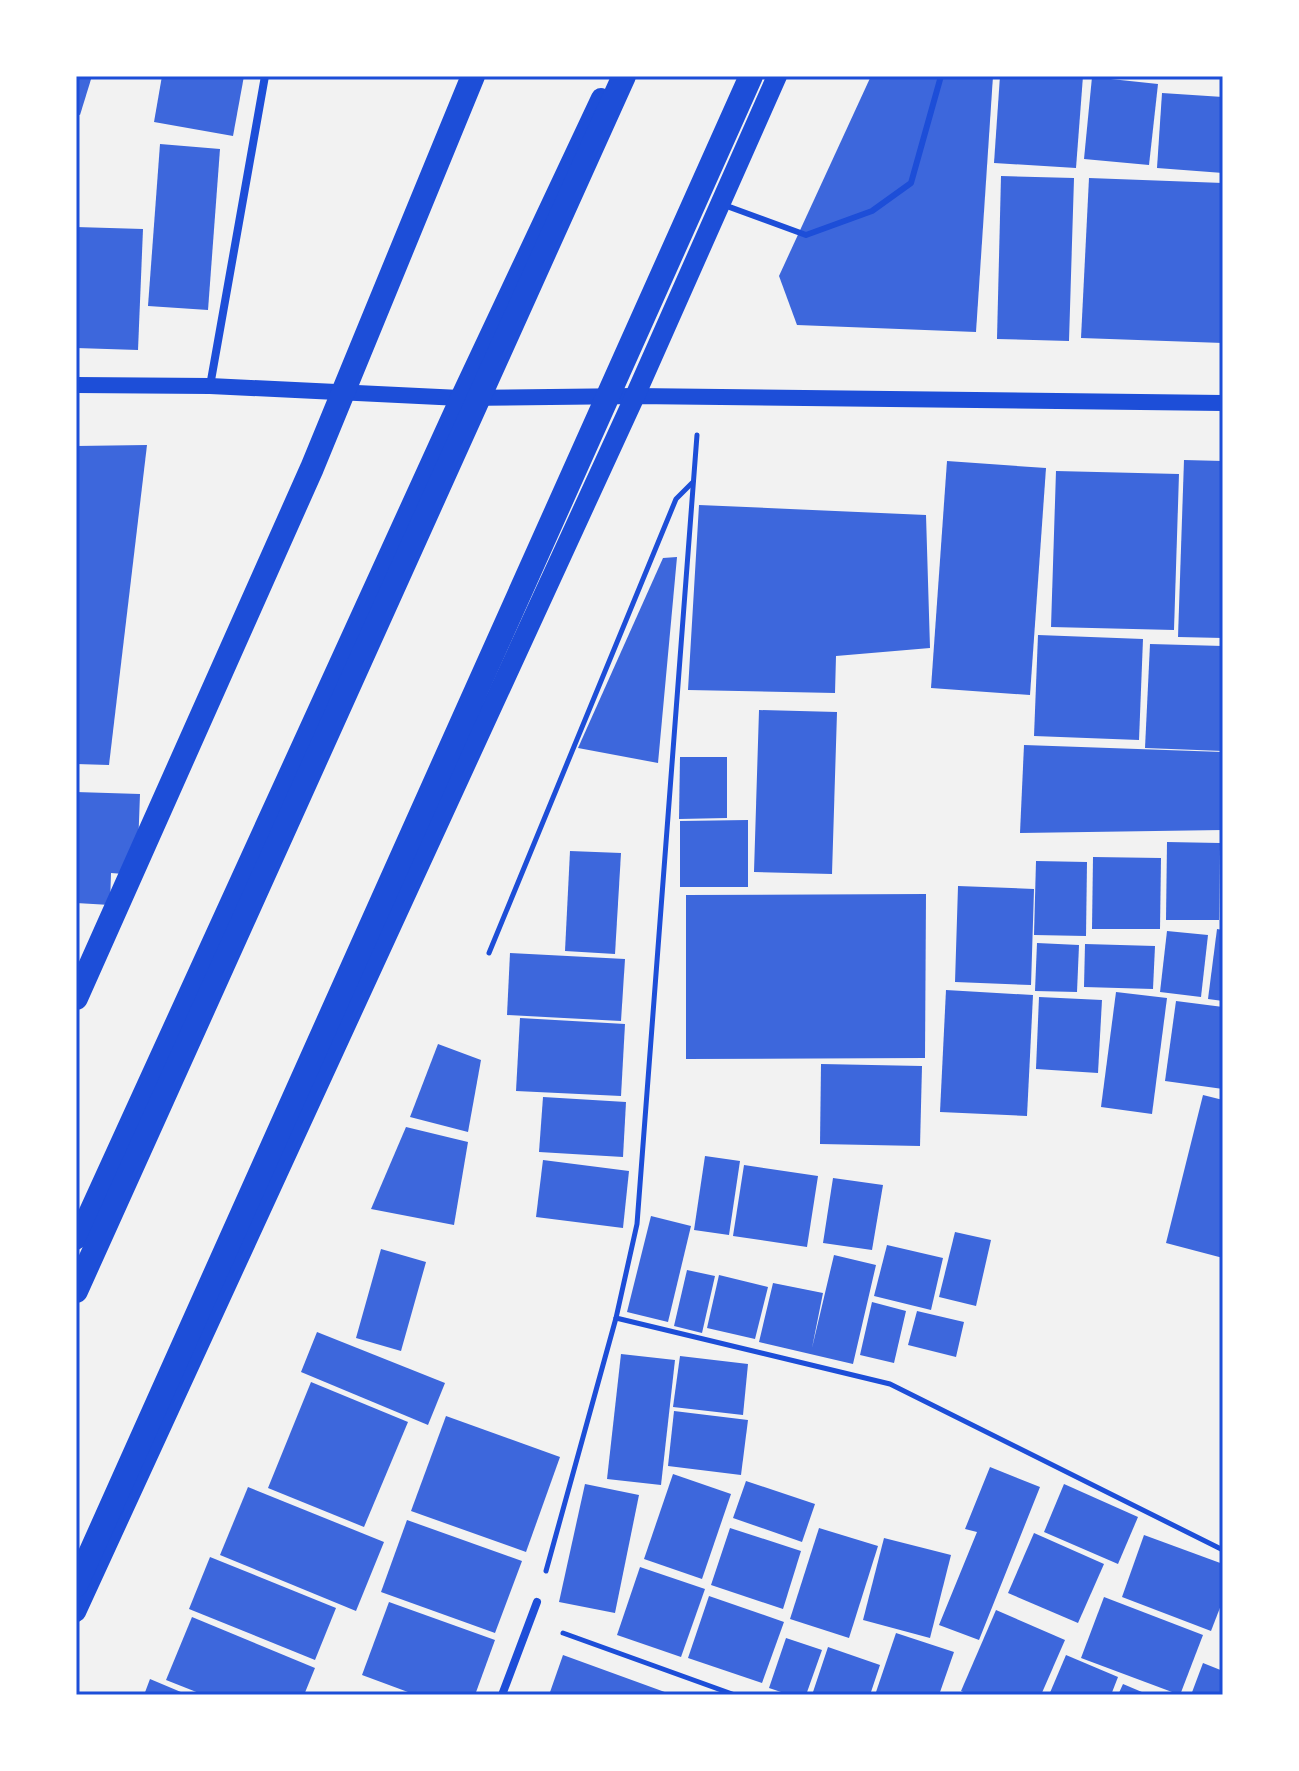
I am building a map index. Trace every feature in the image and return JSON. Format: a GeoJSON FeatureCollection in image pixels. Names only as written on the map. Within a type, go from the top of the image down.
{"type":"FeatureCollection","features":[{"type":"Feature","properties":{"kind":"highway"},"geometry":{"type":"LineString","coordinates":[[76,998],[312,468],[473,76]]}},
{"type":"Feature","properties":{"kind":"highway"},"geometry":{"type":"LineString","coordinates":[[76,1291],[624,76]]}},
{"type":"Feature","properties":{"kind":"highway"},"geometry":{"type":"LineString","coordinates":[[76,1585],[751,76]]}},
{"type":"Feature","properties":{"kind":"main road"},"geometry":{"type":"LineString","coordinates":[[76,1240],[460,398],[612,76]]}},
{"type":"Feature","properties":{"kind":"main road"},"geometry":{"type":"LineString","coordinates":[[76,1612],[635,396],[777,76]]}},
{"type":"Feature","properties":{"kind":"main road"},"geometry":{"type":"LineString","coordinates":[[76,385],[210,386],[460,398],[635,396],[1223,403]]}},
{"type":"Feature","properties":{"kind":"street"},"geometry":{"type":"LineString","coordinates":[[210,386],[265,76]]}},
{"type":"Feature","properties":{"kind":"street"},"geometry":{"type":"LineString","coordinates":[[502,1695],[537,1602]]}},
{"type":"Feature","properties":{"kind":"lane"},"geometry":{"type":"LineString","coordinates":[[721,203],[806,235],[872,211],[911,183],[941,76]]}},
{"type":"Feature","properties":{"kind":"path"},"geometry":{"type":"LineString","coordinates":[[537,1602],[616,1318],[637,1224],[700,398]]}},
{"type":"Feature","properties":{"kind":"path"},"geometry":{"type":"LineString","coordinates":[[489,953],[676,499],[692,483]]}},
{"type":"Feature","properties":{"kind":"path"},"geometry":{"type":"LineString","coordinates":[[616,1318],[890,1384],[1223,1550]]}},
{"type":"Feature","properties":{"kind":"path"},"geometry":{"type":"LineString","coordinates":[[530,1622],[735,1695]]}},
{"type":"Feature","properties":{"kind":"building"},"geometry":{"type":"Polygon","coordinates":[[[76,76],[92,76],[80,115],[76,114],[76,76]]]}},
{"type":"Feature","properties":{"kind":"building"},"geometry":{"type":"Polygon","coordinates":[[[162,76],[244,76],[233,136],[154,122],[162,76]]]}},
{"type":"Feature","properties":{"kind":"building"},"geometry":{"type":"Polygon","coordinates":[[[871,76],[993,76],[976,332],[797,325],[779,276],[871,76]]]}},
{"type":"Feature","properties":{"kind":"building"},"geometry":{"type":"Polygon","coordinates":[[[1000,76],[1083,76],[1076,168],[994,163],[1000,76]]]}},
{"type":"Feature","properties":{"kind":"building"},"geometry":{"type":"Polygon","coordinates":[[[1092,77],[1158,84],[1149,165],[1084,159],[1092,77]]]}},
{"type":"Feature","properties":{"kind":"building"},"geometry":{"type":"Polygon","coordinates":[[[1162,93],[1223,97],[1223,173],[1157,168],[1162,93]]]}},
{"type":"Feature","properties":{"kind":"building"},"geometry":{"type":"Polygon","coordinates":[[[160,144],[220,149],[208,310],[148,306],[160,144]]]}},
{"type":"Feature","properties":{"kind":"building"},"geometry":{"type":"Polygon","coordinates":[[[1001,176],[1074,178],[1069,341],[997,339],[1001,176]]]}},
{"type":"Feature","properties":{"kind":"building"},"geometry":{"type":"Polygon","coordinates":[[[1089,178],[1223,183],[1223,343],[1081,338],[1089,178]]]}},
{"type":"Feature","properties":{"kind":"building"},"geometry":{"type":"Polygon","coordinates":[[[76,227],[143,229],[138,350],[76,348],[76,227]]]}},
{"type":"Feature","properties":{"kind":"building"},"geometry":{"type":"Polygon","coordinates":[[[147,445],[109,765],[76,764],[76,446],[147,445]]]}},
{"type":"Feature","properties":{"kind":"building"},"geometry":{"type":"Polygon","coordinates":[[[1184,460],[1223,461],[1223,638],[1178,637],[1184,460]]]}},
{"type":"Feature","properties":{"kind":"building"},"geometry":{"type":"Polygon","coordinates":[[[947,461],[1046,468],[1030,695],[931,688],[947,461]]]}},
{"type":"Feature","properties":{"kind":"building"},"geometry":{"type":"Polygon","coordinates":[[[1056,471],[1179,474],[1174,630],[1051,627],[1056,471]]]}},
{"type":"Feature","properties":{"kind":"building"},"geometry":{"type":"Polygon","coordinates":[[[699,505],[926,515],[930,648],[836,656],[835,693],[688,690],[699,505]]]}},
{"type":"Feature","properties":{"kind":"building"},"geometry":{"type":"Polygon","coordinates":[[[677,557],[658,763],[578,748],[663,558],[677,557]]]}},
{"type":"Feature","properties":{"kind":"building"},"geometry":{"type":"Polygon","coordinates":[[[1038,635],[1143,639],[1139,740],[1034,736],[1038,635]]]}},
{"type":"Feature","properties":{"kind":"building"},"geometry":{"type":"Polygon","coordinates":[[[1150,644],[1223,646],[1223,751],[1145,748],[1150,644]]]}},
{"type":"Feature","properties":{"kind":"building"},"geometry":{"type":"Polygon","coordinates":[[[759,710],[837,712],[832,874],[754,872],[759,710]]]}},
{"type":"Feature","properties":{"kind":"building"},"geometry":{"type":"Polygon","coordinates":[[[1024,745],[1223,752],[1223,830],[1020,833],[1024,745]]]}},
{"type":"Feature","properties":{"kind":"building"},"geometry":{"type":"Polygon","coordinates":[[[680,757],[727,757],[727,818],[679,819],[680,757]]]}},
{"type":"Feature","properties":{"kind":"building"},"geometry":{"type":"Polygon","coordinates":[[[76,792],[140,794],[137,875],[111,873],[110,905],[76,903],[76,792]]]}},
{"type":"Feature","properties":{"kind":"building"},"geometry":{"type":"Polygon","coordinates":[[[748,820],[748,887],[680,887],[680,821],[748,820]]]}},
{"type":"Feature","properties":{"kind":"building"},"geometry":{"type":"Polygon","coordinates":[[[1167,842],[1220,843],[1219,920],[1166,920],[1167,842]]]}},
{"type":"Feature","properties":{"kind":"building"},"geometry":{"type":"Polygon","coordinates":[[[570,851],[621,853],[615,954],[565,951],[570,851]]]}},
{"type":"Feature","properties":{"kind":"building"},"geometry":{"type":"Polygon","coordinates":[[[1093,857],[1161,858],[1160,929],[1092,929],[1093,857]]]}},
{"type":"Feature","properties":{"kind":"building"},"geometry":{"type":"Polygon","coordinates":[[[1036,861],[1087,862],[1086,936],[1034,935],[1036,861]]]}},
{"type":"Feature","properties":{"kind":"building"},"geometry":{"type":"Polygon","coordinates":[[[958,886],[1034,889],[1031,985],[955,982],[958,886]]]}},
{"type":"Feature","properties":{"kind":"building"},"geometry":{"type":"Polygon","coordinates":[[[926,894],[925,1058],[686,1059],[686,895],[926,894]]]}},
{"type":"Feature","properties":{"kind":"building"},"geometry":{"type":"Polygon","coordinates":[[[1217,929],[1223,930],[1223,1001],[1208,999],[1217,929]]]}},
{"type":"Feature","properties":{"kind":"building"},"geometry":{"type":"Polygon","coordinates":[[[1167,931],[1208,935],[1201,997],[1160,992],[1167,931]]]}},
{"type":"Feature","properties":{"kind":"building"},"geometry":{"type":"Polygon","coordinates":[[[1037,943],[1079,945],[1077,992],[1035,991],[1037,943]]]}},
{"type":"Feature","properties":{"kind":"building"},"geometry":{"type":"Polygon","coordinates":[[[1085,944],[1155,946],[1153,989],[1084,987],[1085,944]]]}},
{"type":"Feature","properties":{"kind":"building"},"geometry":{"type":"Polygon","coordinates":[[[510,953],[625,959],[621,1021],[507,1015],[510,953]]]}},
{"type":"Feature","properties":{"kind":"building"},"geometry":{"type":"Polygon","coordinates":[[[946,990],[1033,995],[1027,1116],[940,1112],[946,990]]]}},
{"type":"Feature","properties":{"kind":"building"},"geometry":{"type":"Polygon","coordinates":[[[1116,992],[1167,998],[1152,1114],[1101,1107],[1116,992]]]}},
{"type":"Feature","properties":{"kind":"building"},"geometry":{"type":"Polygon","coordinates":[[[1039,997],[1102,1000],[1098,1073],[1036,1069],[1039,997]]]}},
{"type":"Feature","properties":{"kind":"building"},"geometry":{"type":"Polygon","coordinates":[[[1176,1001],[1223,1007],[1223,1089],[1165,1081],[1176,1001]]]}},
{"type":"Feature","properties":{"kind":"building"},"geometry":{"type":"Polygon","coordinates":[[[520,1018],[625,1024],[621,1096],[516,1091],[520,1018]]]}},
{"type":"Feature","properties":{"kind":"building"},"geometry":{"type":"Polygon","coordinates":[[[438,1044],[481,1060],[468,1132],[410,1117],[438,1044]]]}},
{"type":"Feature","properties":{"kind":"building"},"geometry":{"type":"Polygon","coordinates":[[[821,1064],[922,1066],[920,1146],[820,1144],[821,1064]]]}},
{"type":"Feature","properties":{"kind":"building"},"geometry":{"type":"Polygon","coordinates":[[[1203,1095],[1223,1100],[1223,1258],[1166,1243],[1203,1095]]]}},
{"type":"Feature","properties":{"kind":"building"},"geometry":{"type":"Polygon","coordinates":[[[543,1097],[626,1102],[623,1157],[539,1152],[543,1097]]]}},
{"type":"Feature","properties":{"kind":"building"},"geometry":{"type":"Polygon","coordinates":[[[406,1127],[468,1142],[454,1225],[371,1209],[406,1127]]]}},
{"type":"Feature","properties":{"kind":"building"},"geometry":{"type":"Polygon","coordinates":[[[705,1156],[740,1161],[729,1235],[694,1230],[705,1156]]]}},
{"type":"Feature","properties":{"kind":"building"},"geometry":{"type":"Polygon","coordinates":[[[543,1160],[629,1171],[623,1228],[536,1217],[543,1160]]]}},
{"type":"Feature","properties":{"kind":"building"},"geometry":{"type":"Polygon","coordinates":[[[744,1165],[818,1176],[807,1247],[733,1236],[744,1165]]]}},
{"type":"Feature","properties":{"kind":"building"},"geometry":{"type":"Polygon","coordinates":[[[833,1178],[883,1185],[872,1250],[823,1243],[833,1178]]]}},
{"type":"Feature","properties":{"kind":"building"},"geometry":{"type":"Polygon","coordinates":[[[651,1216],[691,1226],[668,1322],[627,1312],[651,1216]]]}},
{"type":"Feature","properties":{"kind":"building"},"geometry":{"type":"Polygon","coordinates":[[[955,1232],[991,1240],[976,1306],[939,1297],[955,1232]]]}},
{"type":"Feature","properties":{"kind":"building"},"geometry":{"type":"Polygon","coordinates":[[[887,1245],[943,1258],[931,1310],[874,1296],[887,1245]]]}},
{"type":"Feature","properties":{"kind":"building"},"geometry":{"type":"Polygon","coordinates":[[[381,1249],[426,1262],[401,1351],[356,1338],[381,1249]]]}},
{"type":"Feature","properties":{"kind":"building"},"geometry":{"type":"Polygon","coordinates":[[[834,1255],[876,1265],[853,1364],[759,1342],[773,1283],[823,1293],[812,1348],[834,1255]]]}},
{"type":"Feature","properties":{"kind":"building"},"geometry":{"type":"Polygon","coordinates":[[[687,1270],[715,1276],[702,1333],[674,1326],[687,1270]]]}},
{"type":"Feature","properties":{"kind":"building"},"geometry":{"type":"Polygon","coordinates":[[[719,1275],[768,1287],[755,1339],[707,1328],[719,1275]]]}},
{"type":"Feature","properties":{"kind":"building"},"geometry":{"type":"Polygon","coordinates":[[[872,1302],[906,1311],[894,1363],[860,1355],[872,1302]]]}},
{"type":"Feature","properties":{"kind":"building"},"geometry":{"type":"Polygon","coordinates":[[[917,1311],[964,1322],[956,1357],[908,1345],[917,1311]]]}},
{"type":"Feature","properties":{"kind":"building"},"geometry":{"type":"Polygon","coordinates":[[[317,1332],[445,1383],[428,1425],[301,1372],[317,1332]]]}},
{"type":"Feature","properties":{"kind":"building"},"geometry":{"type":"Polygon","coordinates":[[[621,1354],[675,1360],[661,1485],[607,1479],[621,1354]]]}},
{"type":"Feature","properties":{"kind":"building"},"geometry":{"type":"Polygon","coordinates":[[[680,1356],[748,1364],[743,1415],[673,1407],[680,1356]]]}},
{"type":"Feature","properties":{"kind":"building"},"geometry":{"type":"Polygon","coordinates":[[[311,1382],[408,1422],[364,1527],[268,1488],[311,1382]]]}},
{"type":"Feature","properties":{"kind":"building"},"geometry":{"type":"Polygon","coordinates":[[[674,1411],[748,1420],[741,1475],[668,1466],[674,1411]]]}},
{"type":"Feature","properties":{"kind":"building"},"geometry":{"type":"Polygon","coordinates":[[[446,1416],[560,1457],[526,1552],[411,1511],[446,1416]]]}},
{"type":"Feature","properties":{"kind":"building"},"geometry":{"type":"Polygon","coordinates":[[[990,1467],[1040,1487],[979,1640],[939,1625],[977,1532],[965,1529],[990,1467]]]}},
{"type":"Feature","properties":{"kind":"building"},"geometry":{"type":"Polygon","coordinates":[[[673,1474],[731,1494],[702,1579],[644,1559],[673,1474]]]}},
{"type":"Feature","properties":{"kind":"building"},"geometry":{"type":"Polygon","coordinates":[[[746,1481],[815,1504],[802,1542],[733,1518],[746,1481]]]}},
{"type":"Feature","properties":{"kind":"building"},"geometry":{"type":"Polygon","coordinates":[[[585,1484],[639,1495],[615,1613],[559,1602],[585,1484]]]}},
{"type":"Feature","properties":{"kind":"building"},"geometry":{"type":"Polygon","coordinates":[[[1064,1484],[1138,1517],[1118,1564],[1044,1532],[1064,1484]]]}},
{"type":"Feature","properties":{"kind":"building"},"geometry":{"type":"Polygon","coordinates":[[[248,1487],[384,1542],[356,1611],[220,1555],[248,1487]]]}},
{"type":"Feature","properties":{"kind":"building"},"geometry":{"type":"Polygon","coordinates":[[[407,1520],[522,1561],[495,1633],[381,1592],[407,1520]]]}},
{"type":"Feature","properties":{"kind":"building"},"geometry":{"type":"Polygon","coordinates":[[[730,1528],[801,1551],[783,1609],[711,1585],[730,1528]]]}},
{"type":"Feature","properties":{"kind":"building"},"geometry":{"type":"Polygon","coordinates":[[[819,1528],[878,1546],[849,1638],[790,1619],[819,1528]]]}},
{"type":"Feature","properties":{"kind":"building"},"geometry":{"type":"Polygon","coordinates":[[[1034,1533],[1104,1564],[1078,1623],[1008,1593],[1034,1533]]]}},
{"type":"Feature","properties":{"kind":"building"},"geometry":{"type":"Polygon","coordinates":[[[1144,1535],[1223,1564],[1223,1600],[1211,1631],[1122,1597],[1144,1535]]]}},
{"type":"Feature","properties":{"kind":"building"},"geometry":{"type":"Polygon","coordinates":[[[884,1538],[951,1555],[930,1638],[863,1620],[884,1538]]]}},
{"type":"Feature","properties":{"kind":"building"},"geometry":{"type":"Polygon","coordinates":[[[210,1557],[336,1608],[315,1660],[189,1609],[210,1557]]]}},
{"type":"Feature","properties":{"kind":"building"},"geometry":{"type":"Polygon","coordinates":[[[640,1567],[705,1589],[681,1657],[617,1635],[640,1567]]]}},
{"type":"Feature","properties":{"kind":"building"},"geometry":{"type":"Polygon","coordinates":[[[709,1596],[784,1622],[762,1683],[688,1658],[709,1596]]]}},
{"type":"Feature","properties":{"kind":"building"},"geometry":{"type":"Polygon","coordinates":[[[1104,1597],[1203,1635],[1180,1695],[1081,1658],[1104,1597]]]}},
{"type":"Feature","properties":{"kind":"building"},"geometry":{"type":"Polygon","coordinates":[[[389,1602],[495,1640],[475,1695],[416,1695],[362,1675],[389,1602]]]}},
{"type":"Feature","properties":{"kind":"building"},"geometry":{"type":"Polygon","coordinates":[[[996,1610],[1065,1640],[1041,1695],[970,1695],[961,1691],[996,1610]]]}},
{"type":"Feature","properties":{"kind":"building"},"geometry":{"type":"Polygon","coordinates":[[[192,1617],[315,1668],[304,1695],[204,1695],[166,1680],[192,1617]]]}},
{"type":"Feature","properties":{"kind":"building"},"geometry":{"type":"Polygon","coordinates":[[[896,1633],[954,1652],[939,1695],[875,1695],[896,1633]]]}},
{"type":"Feature","properties":{"kind":"building"},"geometry":{"type":"Polygon","coordinates":[[[786,1638],[822,1650],[806,1695],[790,1695],[769,1688],[786,1638]]]}},
{"type":"Feature","properties":{"kind":"building"},"geometry":{"type":"Polygon","coordinates":[[[828,1647],[880,1665],[870,1695],[812,1695],[828,1647]]]}},
{"type":"Feature","properties":{"kind":"building"},"geometry":{"type":"Polygon","coordinates":[[[563,1655],[673,1695],[549,1695],[563,1655]]]}},
{"type":"Feature","properties":{"kind":"building"},"geometry":{"type":"Polygon","coordinates":[[[1066,1655],[1118,1677],[1111,1695],[1049,1695],[1066,1655]]]}},
{"type":"Feature","properties":{"kind":"building"},"geometry":{"type":"Polygon","coordinates":[[[1203,1663],[1223,1671],[1223,1695],[1191,1695],[1203,1663]]]}},
{"type":"Feature","properties":{"kind":"building"},"geometry":{"type":"Polygon","coordinates":[[[150,1679],[188,1695],[144,1695],[150,1679]]]}},
{"type":"Feature","properties":{"kind":"building"},"geometry":{"type":"Polygon","coordinates":[[[1123,1684],[1149,1695],[1118,1695],[1123,1684]]]}}]}
